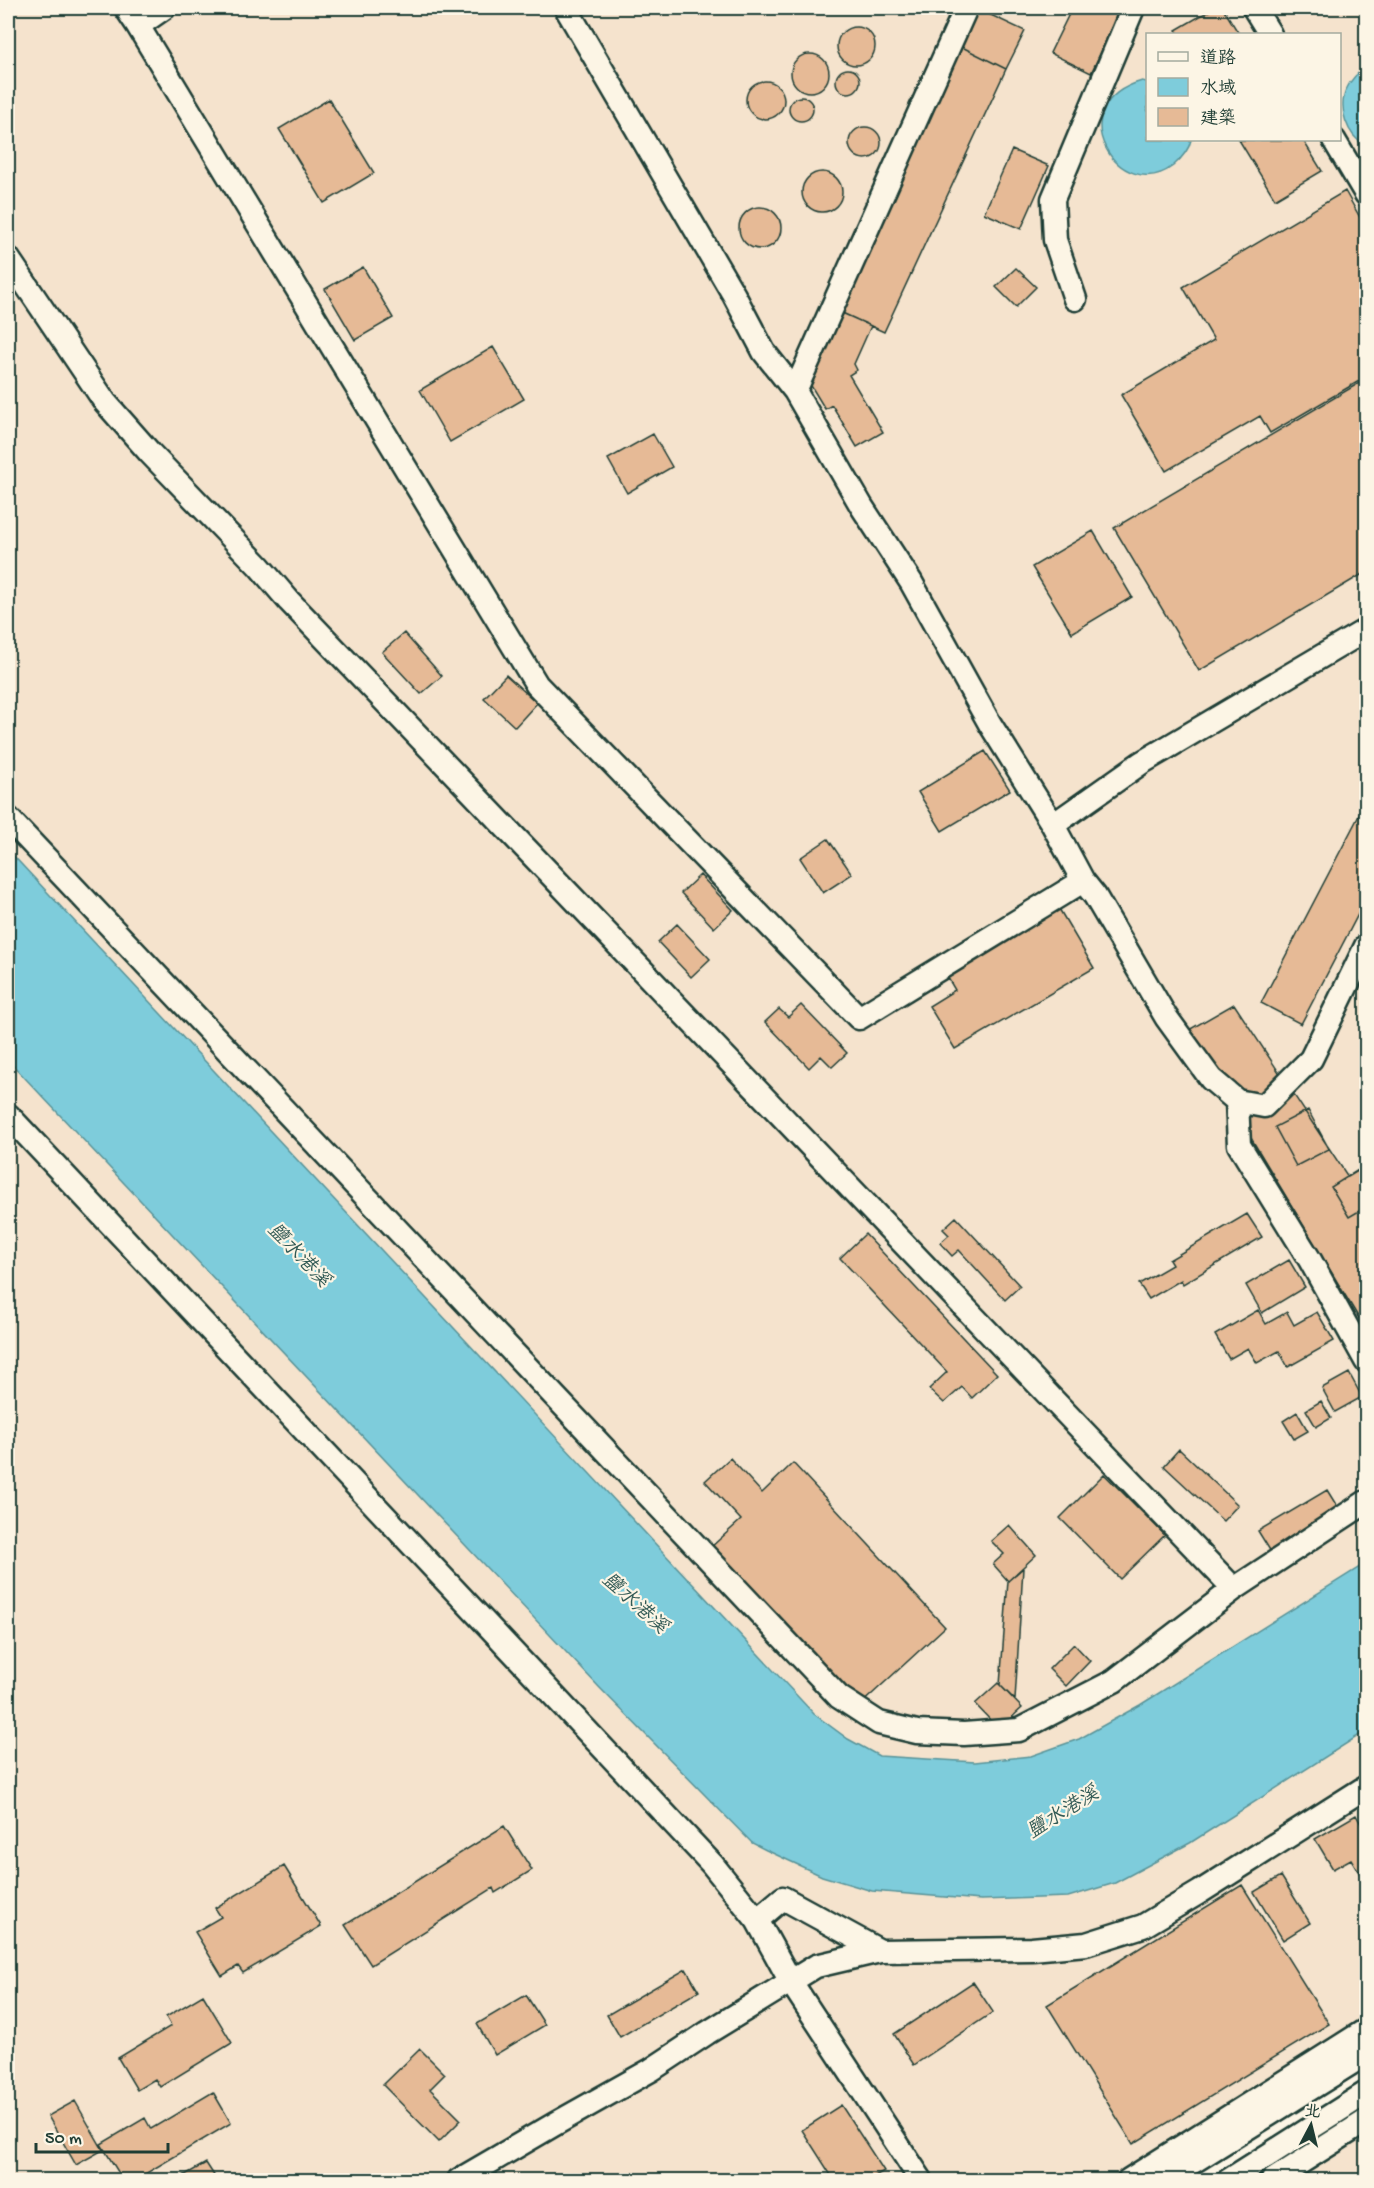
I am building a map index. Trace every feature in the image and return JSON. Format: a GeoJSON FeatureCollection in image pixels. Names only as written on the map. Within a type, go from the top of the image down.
{"type":"FeatureCollection","features":[{"type":"Feature","properties":{"kind":"street"},"geometry":{"type":"LineString","coordinates":[[164,8],[132,17],[537,685],[859,1018],[1083,881]]}},
{"type":"Feature","properties":{"kind":"street"},"geometry":{"type":"LineString","coordinates":[[566,8],[734,295],[764,352],[795,391],[862,507],[911,582],[990,724],[1053,825],[1083,881],[1095,896],[1166,1017],[1211,1079],[1237,1101],[1264,1106],[1311,1059],[1366,946]]}},
{"type":"Feature","properties":{"kind":"street"},"geometry":{"type":"LineString","coordinates":[[795,391],[966,8]]}},
{"type":"Feature","properties":{"kind":"street"},"geometry":{"type":"LineString","coordinates":[[1075,299],[1055,240],[1053,199],[1133,8]]}},
{"type":"Feature","properties":{"kind":"street"},"geometry":{"type":"LineString","coordinates":[[1254,8],[1269,33]]}},
{"type":"Feature","properties":{"kind":"street"},"geometry":{"type":"LineString","coordinates":[[1335,141],[1366,193]]}},
{"type":"Feature","properties":{"kind":"street"},"geometry":{"type":"LineString","coordinates":[[8,258],[105,402],[150,453],[260,566],[289,602],[1234,1589]]}},
{"type":"Feature","properties":{"kind":"street"},"geometry":{"type":"LineString","coordinates":[[1053,825],[1141,763],[1366,630]]}},
{"type":"Feature","properties":{"kind":"street"},"geometry":{"type":"LineString","coordinates":[[8,818],[839,1697],[879,1723],[917,1732],[964,1734],[1018,1730],[1114,1682],[1234,1589],[1366,1502]]}},
{"type":"Feature","properties":{"kind":"street"},"geometry":{"type":"LineString","coordinates":[[1237,1101],[1239,1145],[1310,1260],[1366,1361]]}},
{"type":"Feature","properties":{"kind":"street"},"geometry":{"type":"LineString","coordinates":[[8,1115],[712,1864],[758,1920],[791,1982],[921,2181]]}},
{"type":"Feature","properties":{"kind":"street"},"geometry":{"type":"LineString","coordinates":[[459,2181],[651,2070],[816,1966],[880,1951],[1032,1949],[1086,1944],[1143,1926],[1366,1787]]}},
{"type":"Feature","properties":{"kind":"street"},"geometry":{"type":"LineString","coordinates":[[758,1920],[783,1898],[880,1951]]}},
{"type":"Feature","properties":{"kind":"street"},"geometry":{"type":"LineString","coordinates":[[1129,2181],[1366,2030]]}},
{"type":"Feature","properties":{"kind":"street"},"geometry":{"type":"LineString","coordinates":[[1164,2181],[1366,2054]]}},
{"type":"Feature","properties":{"kind":"street"},"geometry":{"type":"LineString","coordinates":[[1211,2151],[1230,2180],[1366,2093]]}},
{"type":"Feature","properties":{"kind":"street"},"geometry":{"type":"LineString","coordinates":[[1273,2181],[1366,2121]]}},
{"type":"Feature","properties":{"kind":"shaded area"},"geometry":{"type":"Polygon","coordinates":[[[8,8],[1366,8],[1366,2028],[1127,2180],[8,2180],[8,8]]]}},
{"type":"Feature","properties":{"kind":"shaded area"},"geometry":{"type":"Polygon","coordinates":[[[1366,2079],[1366,2180],[1206,2180],[1366,2079]]]}},
{"type":"Feature","properties":{"kind":"water"},"geometry":{"type":"Polygon","coordinates":[[[1366,66],[1366,146],[1349,129],[1343,104],[1349,85],[1366,66]]]}},
{"type":"Feature","properties":{"kind":"water"},"geometry":{"type":"Polygon","coordinates":[[[1142,81],[1146,82],[1146,141],[1191,141],[1187,151],[1173,166],[1153,175],[1134,173],[1118,163],[1106,148],[1100,129],[1103,110],[1117,93],[1142,81]]]}},
{"type":"Feature","properties":{"kind":"water","name":"鹽水港溪"},"geometry":{"type":"Polygon","coordinates":[[[8,850],[814,1714],[848,1739],[879,1756],[975,1762],[1031,1756],[1079,1739],[1140,1705],[1366,1563],[1366,1731],[1190,1843],[1115,1883],[1068,1897],[981,1900],[872,1891],[822,1876],[752,1843],[599,1687],[8,1060],[8,850]]]}},
{"type":"Feature","properties":{"kind":"building"},"geometry":{"type":"Polygon","coordinates":[[[1072,8],[1122,8],[1091,73],[1050,53],[1072,8]]]}},
{"type":"Feature","properties":{"kind":"building"},"geometry":{"type":"Polygon","coordinates":[[[1214,8],[1223,8],[1238,33],[1178,33],[1176,30],[1214,8]]]}},
{"type":"Feature","properties":{"kind":"building"},"geometry":{"type":"Polygon","coordinates":[[[1289,8],[1305,8],[1293,14],[1289,8]]]}},
{"type":"Feature","properties":{"kind":"building"},"geometry":{"type":"Polygon","coordinates":[[[978,9],[1025,31],[1006,69],[960,46],[978,9]]]}},
{"type":"Feature","properties":{"kind":"building"},"geometry":{"type":"Polygon","coordinates":[[[856,27],[869,33],[875,46],[869,59],[856,65],[843,59],[837,46],[843,33],[856,27]]]}},
{"type":"Feature","properties":{"kind":"building"},"geometry":{"type":"Polygon","coordinates":[[[960,46],[1006,69],[884,332],[838,311],[960,46]]]}},
{"type":"Feature","properties":{"kind":"building"},"geometry":{"type":"Polygon","coordinates":[[[810,54],[823,60],[829,73],[823,86],[810,92],[797,86],[791,73],[797,60],[810,54]]]}},
{"type":"Feature","properties":{"kind":"building"},"geometry":{"type":"Polygon","coordinates":[[[848,69],[853,70],[859,76],[859,86],[853,92],[848,93],[843,92],[837,86],[836,81],[837,76],[843,70],[848,69]]]}},
{"type":"Feature","properties":{"kind":"building"},"geometry":{"type":"Polygon","coordinates":[[[765,81],[778,87],[784,100],[778,113],[765,119],[752,113],[746,100],[752,87],[765,81]]]}},
{"type":"Feature","properties":{"kind":"building"},"geometry":{"type":"Polygon","coordinates":[[[801,97],[806,98],[812,104],[812,114],[806,120],[801,121],[796,120],[790,114],[789,109],[790,104],[796,98],[801,97]]]}},
{"type":"Feature","properties":{"kind":"building"},"geometry":{"type":"Polygon","coordinates":[[[329,99],[374,173],[324,203],[279,129],[329,99]]]}},
{"type":"Feature","properties":{"kind":"building"},"geometry":{"type":"Polygon","coordinates":[[[865,127],[876,132],[881,143],[876,154],[865,159],[854,154],[849,143],[854,132],[865,127]]]}},
{"type":"Feature","properties":{"kind":"building"},"geometry":{"type":"Polygon","coordinates":[[[1240,141],[1304,141],[1322,171],[1275,199],[1240,141]]]}},
{"type":"Feature","properties":{"kind":"building"},"geometry":{"type":"Polygon","coordinates":[[[1012,150],[1049,166],[1021,229],[984,213],[1012,150]]]}},
{"type":"Feature","properties":{"kind":"building"},"geometry":{"type":"Polygon","coordinates":[[[822,172],[836,178],[842,192],[836,206],[822,212],[808,206],[802,192],[808,178],[822,172]]]}},
{"type":"Feature","properties":{"kind":"building"},"geometry":{"type":"Polygon","coordinates":[[[1345,191],[1366,228],[1366,377],[1270,433],[1260,416],[1166,471],[1121,395],[1214,340],[1183,287],[1345,191]]]}},
{"type":"Feature","properties":{"kind":"building"},"geometry":{"type":"Polygon","coordinates":[[[760,207],[768,208],[775,213],[780,220],[780,236],[775,243],[768,248],[760,249],[752,248],[745,243],[740,236],[739,228],[740,220],[745,213],[752,208],[760,207]]]}},
{"type":"Feature","properties":{"kind":"building"},"geometry":{"type":"Polygon","coordinates":[[[363,267],[393,318],[355,340],[325,289],[363,267]]]}},
{"type":"Feature","properties":{"kind":"building"},"geometry":{"type":"Polygon","coordinates":[[[1016,268],[1036,287],[1016,307],[996,287],[1016,268]]]}},
{"type":"Feature","properties":{"kind":"building"},"geometry":{"type":"Polygon","coordinates":[[[842,313],[871,326],[854,364],[857,370],[849,375],[883,432],[857,447],[832,405],[825,409],[796,361],[842,313]]]}},
{"type":"Feature","properties":{"kind":"building"},"geometry":{"type":"Polygon","coordinates":[[[493,347],[524,399],[450,442],[420,390],[493,347]]]}},
{"type":"Feature","properties":{"kind":"building"},"geometry":{"type":"Polygon","coordinates":[[[1366,379],[1366,572],[1199,671],[1114,528],[1366,379]]]}},
{"type":"Feature","properties":{"kind":"building"},"geometry":{"type":"Polygon","coordinates":[[[653,434],[672,467],[627,493],[608,459],[653,434]]]}},
{"type":"Feature","properties":{"kind":"building"},"geometry":{"type":"Polygon","coordinates":[[[1093,531],[1132,597],[1072,633],[1032,567],[1093,531]]]}},
{"type":"Feature","properties":{"kind":"building"},"geometry":{"type":"Polygon","coordinates":[[[404,633],[442,676],[421,694],[382,652],[404,633]]]}},
{"type":"Feature","properties":{"kind":"building"},"geometry":{"type":"Polygon","coordinates":[[[506,675],[537,703],[515,727],[484,698],[506,675]]]}},
{"type":"Feature","properties":{"kind":"building"},"geometry":{"type":"Polygon","coordinates":[[[985,751],[1010,790],[942,831],[918,792],[985,751]]]}},
{"type":"Feature","properties":{"kind":"building"},"geometry":{"type":"Polygon","coordinates":[[[1366,802],[1366,899],[1301,1024],[1261,1003],[1366,802]]]}},
{"type":"Feature","properties":{"kind":"building"},"geometry":{"type":"Polygon","coordinates":[[[828,839],[852,874],[823,893],[800,858],[828,839]]]}},
{"type":"Feature","properties":{"kind":"building"},"geometry":{"type":"Polygon","coordinates":[[[700,875],[733,910],[714,928],[681,893],[700,875]]]}},
{"type":"Feature","properties":{"kind":"building"},"geometry":{"type":"Polygon","coordinates":[[[1058,907],[1094,968],[955,1049],[929,1006],[955,990],[945,973],[1058,907]]]}},
{"type":"Feature","properties":{"kind":"building"},"geometry":{"type":"Polygon","coordinates":[[[677,924],[710,959],[691,977],[658,942],[677,924]]]}},
{"type":"Feature","properties":{"kind":"building"},"geometry":{"type":"Polygon","coordinates":[[[1234,1004],[1348,1177],[1361,1169],[1366,1178],[1366,1330],[1187,1031],[1234,1004]]]}},
{"type":"Feature","properties":{"kind":"building"},"geometry":{"type":"Polygon","coordinates":[[[801,1005],[847,1053],[832,1067],[821,1056],[809,1068],[765,1022],[779,1009],[788,1017],[801,1005]]]}},
{"type":"Feature","properties":{"kind":"building"},"geometry":{"type":"Polygon","coordinates":[[[1308,1110],[1329,1149],[1296,1166],[1275,1127],[1308,1110]]]}},
{"type":"Feature","properties":{"kind":"building"},"geometry":{"type":"Polygon","coordinates":[[[1366,1165],[1366,1207],[1349,1217],[1331,1187],[1366,1165]]]}},
{"type":"Feature","properties":{"kind":"building"},"geometry":{"type":"Polygon","coordinates":[[[1247,1214],[1262,1237],[1183,1284],[1181,1280],[1149,1299],[1139,1284],[1172,1265],[1169,1260],[1247,1214]]]}},
{"type":"Feature","properties":{"kind":"building"},"geometry":{"type":"Polygon","coordinates":[[[956,1217],[1020,1286],[1005,1300],[959,1250],[952,1256],[940,1243],[949,1235],[943,1229],[956,1217]]]}},
{"type":"Feature","properties":{"kind":"building"},"geometry":{"type":"Polygon","coordinates":[[[865,1234],[997,1374],[972,1398],[962,1387],[944,1403],[929,1389],[947,1372],[840,1258],[865,1234]]]}},
{"type":"Feature","properties":{"kind":"building"},"geometry":{"type":"Polygon","coordinates":[[[1289,1260],[1305,1287],[1262,1313],[1246,1285],[1289,1260]]]}},
{"type":"Feature","properties":{"kind":"building"},"geometry":{"type":"Polygon","coordinates":[[[1258,1310],[1266,1324],[1287,1312],[1294,1325],[1317,1312],[1334,1341],[1288,1367],[1279,1351],[1257,1363],[1248,1348],[1229,1359],[1215,1335],[1258,1310]]]}},
{"type":"Feature","properties":{"kind":"building"},"geometry":{"type":"Polygon","coordinates":[[[1349,1373],[1362,1397],[1335,1412],[1322,1388],[1349,1373]]]}},
{"type":"Feature","properties":{"kind":"building"},"geometry":{"type":"Polygon","coordinates":[[[1321,1401],[1331,1418],[1316,1427],[1306,1410],[1321,1401]]]}},
{"type":"Feature","properties":{"kind":"building"},"geometry":{"type":"Polygon","coordinates":[[[1297,1412],[1308,1431],[1294,1439],[1283,1421],[1297,1412]]]}},
{"type":"Feature","properties":{"kind":"building"},"geometry":{"type":"Polygon","coordinates":[[[1179,1449],[1238,1505],[1223,1521],[1164,1466],[1179,1449]]]}},
{"type":"Feature","properties":{"kind":"building"},"geometry":{"type":"Polygon","coordinates":[[[730,1458],[762,1493],[793,1463],[945,1627],[859,1706],[711,1547],[741,1520],[705,1481],[730,1458]]]}},
{"type":"Feature","properties":{"kind":"building"},"geometry":{"type":"Polygon","coordinates":[[[1104,1474],[1165,1535],[1120,1579],[1060,1518],[1104,1474]]]}},
{"type":"Feature","properties":{"kind":"building"},"geometry":{"type":"Polygon","coordinates":[[[1327,1490],[1340,1511],[1271,1552],[1258,1531],[1327,1490]]]}},
{"type":"Feature","properties":{"kind":"building"},"geometry":{"type":"Polygon","coordinates":[[[1009,1525],[1036,1555],[1008,1581],[993,1564],[1004,1554],[991,1541],[1009,1525]]]}},
{"type":"Feature","properties":{"kind":"building"},"geometry":{"type":"Polygon","coordinates":[[[1023,1568],[1015,1700],[1000,1685],[1008,1581],[1023,1568]]]}},
{"type":"Feature","properties":{"kind":"building"},"geometry":{"type":"Polygon","coordinates":[[[1074,1644],[1090,1661],[1066,1686],[1049,1669],[1074,1644]]]}},
{"type":"Feature","properties":{"kind":"building"},"geometry":{"type":"Polygon","coordinates":[[[998,1683],[1022,1708],[999,1729],[975,1704],[998,1683]]]}},
{"type":"Feature","properties":{"kind":"building"},"geometry":{"type":"Polygon","coordinates":[[[1356,1815],[1366,1833],[1366,1884],[1351,1859],[1333,1869],[1315,1839],[1356,1815]]]}},
{"type":"Feature","properties":{"kind":"building"},"geometry":{"type":"Polygon","coordinates":[[[504,1826],[532,1870],[495,1893],[493,1888],[371,1965],[345,1925],[504,1826]]]}},
{"type":"Feature","properties":{"kind":"building"},"geometry":{"type":"Polygon","coordinates":[[[284,1866],[321,1926],[243,1973],[238,1966],[222,1976],[195,1932],[221,1917],[215,1908],[284,1866]]]}},
{"type":"Feature","properties":{"kind":"building"},"geometry":{"type":"Polygon","coordinates":[[[1281,1876],[1310,1923],[1283,1940],[1254,1892],[1281,1876]]]}},
{"type":"Feature","properties":{"kind":"building"},"geometry":{"type":"Polygon","coordinates":[[[1242,1885],[1329,2024],[1133,2144],[1047,2005],[1242,1885]]]}},
{"type":"Feature","properties":{"kind":"building"},"geometry":{"type":"Polygon","coordinates":[[[686,1969],[699,1991],[620,2037],[607,2015],[686,1969]]]}},
{"type":"Feature","properties":{"kind":"building"},"geometry":{"type":"Polygon","coordinates":[[[973,1982],[993,2012],[914,2065],[894,2034],[973,1982]]]}},
{"type":"Feature","properties":{"kind":"building"},"geometry":{"type":"Polygon","coordinates":[[[203,1995],[232,2043],[160,2087],[155,2079],[137,2090],[118,2058],[171,2026],[166,2017],[203,1995]]]}},
{"type":"Feature","properties":{"kind":"building"},"geometry":{"type":"Polygon","coordinates":[[[526,1995],[545,2025],[495,2055],[477,2024],[526,1995]]]}},
{"type":"Feature","properties":{"kind":"building"},"geometry":{"type":"Polygon","coordinates":[[[420,2049],[445,2074],[430,2089],[461,2120],[439,2142],[383,2085],[420,2049]]]}},
{"type":"Feature","properties":{"kind":"building"},"geometry":{"type":"Polygon","coordinates":[[[213,2092],[231,2123],[135,2180],[123,2180],[101,2144],[145,2118],[151,2129],[213,2092]]]}},
{"type":"Feature","properties":{"kind":"building"},"geometry":{"type":"Polygon","coordinates":[[[75,2101],[103,2150],[76,2165],[48,2116],[75,2101]]]}},
{"type":"Feature","properties":{"kind":"building"},"geometry":{"type":"Polygon","coordinates":[[[841,2105],[884,2171],[868,2180],[834,2180],[802,2130],[841,2105]]]}},
{"type":"Feature","properties":{"kind":"building"},"geometry":{"type":"Polygon","coordinates":[[[206,2163],[217,2180],[176,2180],[206,2163]]]}}]}
